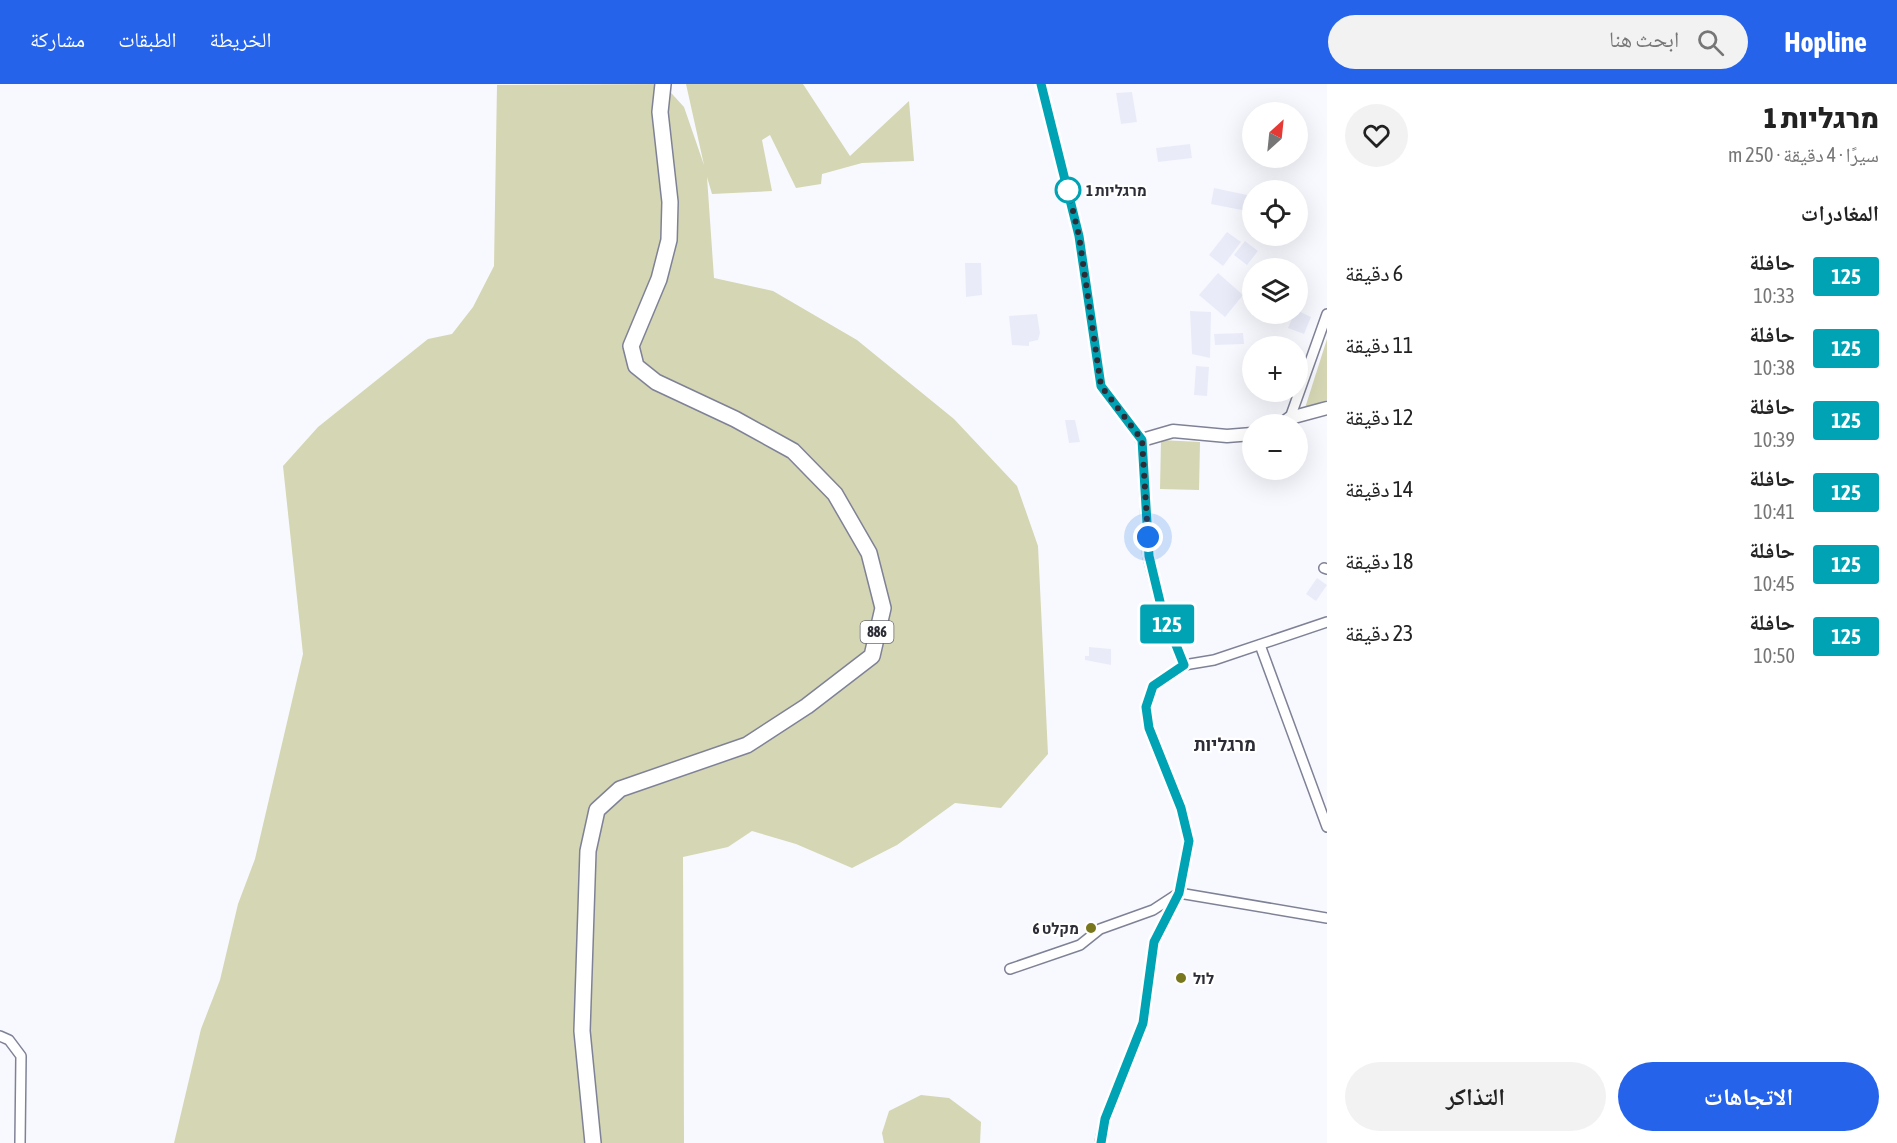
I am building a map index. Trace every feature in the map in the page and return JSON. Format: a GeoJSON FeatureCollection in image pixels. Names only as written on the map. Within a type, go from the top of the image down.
{"type":"FeatureCollection","features":[{"type":"Feature","properties":{"kind":"main road","name":"886"},"geometry":{"type":"LineString","coordinates":[[593,1143],[582,1031],[588,850],[597,810],[620,789],[747,745],[807,706],[872,656],[883,608],[868,553],[835,494],[793,451],[735,419],[656,382],[636,366],[631,346],[659,279],[669,240],[670,202],[660,112],[663,84]]}},
{"type":"Feature","properties":{"kind":"street"},"geometry":{"type":"LineString","coordinates":[[1041,84],[1079,236],[1101,386],[1142,440],[1149,556],[1162,610],[1184,665]]}},
{"type":"Feature","properties":{"kind":"street"},"geometry":{"type":"LineString","coordinates":[[1289,414],[1327,314]]}},
{"type":"Feature","properties":{"kind":"street"},"geometry":{"type":"LineString","coordinates":[[1308,414],[1327,408]]}},
{"type":"Feature","properties":{"kind":"street"},"geometry":{"type":"LineString","coordinates":[[1142,440],[1173,431],[1227,436],[1242,435]]}},
{"type":"Feature","properties":{"kind":"street"},"geometry":{"type":"LineString","coordinates":[[1101,1143],[1105,1119],[1143,1023],[1154,942],[1179,893],[1189,841],[1181,808],[1149,728],[1146,707],[1153,686],[1184,665],[1214,660],[1327,622]]}},
{"type":"Feature","properties":{"kind":"street"},"geometry":{"type":"LineString","coordinates":[[1260,645],[1327,827]]}},
{"type":"Feature","properties":{"kind":"street"},"geometry":{"type":"LineString","coordinates":[[1010,969],[1080,945],[1100,929],[1153,910],[1179,893],[1327,918]]}},
{"type":"Feature","properties":{"kind":"street"},"geometry":{"type":"LineString","coordinates":[[0,1036],[9,1040],[21,1056],[20,1143]]}},
{"type":"Feature","properties":{"kind":"shaded area"},"geometry":{"type":"Polygon","coordinates":[[[1132,92],[1137,122],[1121,124],[1116,93],[1132,92]]]}},
{"type":"Feature","properties":{"kind":"shaded area"},"geometry":{"type":"Polygon","coordinates":[[[1190,144],[1192,158],[1158,162],[1156,148],[1190,144]]]}},
{"type":"Feature","properties":{"kind":"shaded area"},"geometry":{"type":"Polygon","coordinates":[[[1214,188],[1242,194],[1242,210],[1211,204],[1214,188]]]}},
{"type":"Feature","properties":{"kind":"shaded area"},"geometry":{"type":"Polygon","coordinates":[[[1227,232],[1241,242],[1223,266],[1209,255],[1227,232]]]}},
{"type":"Feature","properties":{"kind":"shaded area"},"geometry":{"type":"Polygon","coordinates":[[[1242,245],[1252,246],[1258,251],[1252,258],[1242,258],[1242,261],[1234,255],[1242,245]]]}},
{"type":"Feature","properties":{"kind":"shaded area"},"geometry":{"type":"Polygon","coordinates":[[[965,263],[981,263],[982,295],[966,297],[965,263]]]}},
{"type":"Feature","properties":{"kind":"shaded area"},"geometry":{"type":"Polygon","coordinates":[[[1218,273],[1242,296],[1225,317],[1199,295],[1218,273]]]}},
{"type":"Feature","properties":{"kind":"shaded area"},"geometry":{"type":"Polygon","coordinates":[[[1190,311],[1211,312],[1210,358],[1192,354],[1190,311]]]}},
{"type":"Feature","properties":{"kind":"shaded area"},"geometry":{"type":"Polygon","coordinates":[[[1037,314],[1040,333],[1038,340],[1029,342],[1029,346],[1012,345],[1009,316],[1037,314]]]}},
{"type":"Feature","properties":{"kind":"shaded area"},"geometry":{"type":"Polygon","coordinates":[[[1308,316],[1311,317],[1304,334],[1288,328],[1290,324],[1308,324],[1308,316]]]}},
{"type":"Feature","properties":{"kind":"shaded area"},"geometry":{"type":"Polygon","coordinates":[[[1243,333],[1242,344],[1215,345],[1214,334],[1243,333]]]}},
{"type":"Feature","properties":{"kind":"shaded area"},"geometry":{"type":"Polygon","coordinates":[[[1196,366],[1209,367],[1207,396],[1194,395],[1196,366]]]}},
{"type":"Feature","properties":{"kind":"shaded area"},"geometry":{"type":"Polygon","coordinates":[[[1065,420],[1075,420],[1080,442],[1069,443],[1065,420]]]}},
{"type":"Feature","properties":{"kind":"shaded area"},"geometry":{"type":"Polygon","coordinates":[[[1317,578],[1327,585],[1316,601],[1306,594],[1317,578]]]}},
{"type":"Feature","properties":{"kind":"shaded area"},"geometry":{"type":"Polygon","coordinates":[[[1089,647],[1111,649],[1111,665],[1085,660],[1085,656],[1089,656],[1089,647]]]}},
{"type":"Feature","properties":{"kind":"green space"},"geometry":{"type":"Polygon","coordinates":[[[663,84],[684,107],[704,165],[686,84],[803,84],[850,156],[909,101],[914,161],[862,163],[822,174],[821,184],[796,188],[770,135],[762,140],[772,191],[712,194],[707,177],[714,278],[773,291],[857,340],[954,419],[1017,486],[1038,546],[1048,754],[1001,808],[955,803],[897,845],[852,868],[796,844],[752,831],[728,847],[683,857],[684,1143],[174,1143],[201,1029],[220,980],[238,904],[255,859],[303,654],[283,466],[318,427],[428,339],[452,334],[473,307],[494,266],[497,85],[663,84]]]}},
{"type":"Feature","properties":{"kind":"green space"},"geometry":{"type":"Polygon","coordinates":[[[1327,339],[1327,400],[1305,408],[1327,339]]]}},
{"type":"Feature","properties":{"kind":"green space"},"geometry":{"type":"Polygon","coordinates":[[[1161,440],[1200,442],[1199,490],[1160,489],[1161,440]]]}},
{"type":"Feature","properties":{"kind":"green space"},"geometry":{"type":"Polygon","coordinates":[[[921,1095],[949,1098],[981,1122],[980,1143],[884,1143],[882,1133],[889,1111],[921,1095]]]}},
{"type":"Feature","properties":{"kind":"bus line","name":"125"},"geometry":{"type":"LineString","coordinates":[[1041,84],[1079,236],[1101,386],[1142,440],[1149,556],[1162,610],[1184,665],[1153,686],[1146,707],[1149,728],[1181,808],[1189,841],[1179,893],[1154,942],[1143,1023],[1105,1119],[1101,1143]]}},
{"type":"Feature","properties":{"kind":"place","name":"מרגליות 1"},"geometry":{"type":"Point","coordinates":[1068,190]}},
{"type":"Feature","properties":{"kind":"place","name":"מקלט 6"},"geometry":{"type":"Point","coordinates":[1091,928]}},
{"type":"Feature","properties":{"kind":"place","name":"לול"},"geometry":{"type":"Point","coordinates":[1181,978]}},
{"type":"Feature","properties":{"kind":"district","name":"מרגליות"},"geometry":{"type":"Point","coordinates":[1225,744]}},
{"type":"Feature","properties":{"kind":"route"},"geometry":{"type":"LineString","coordinates":[[1068,190],[1079,236],[1101,386],[1142,440],[1148,537]]}}]}
